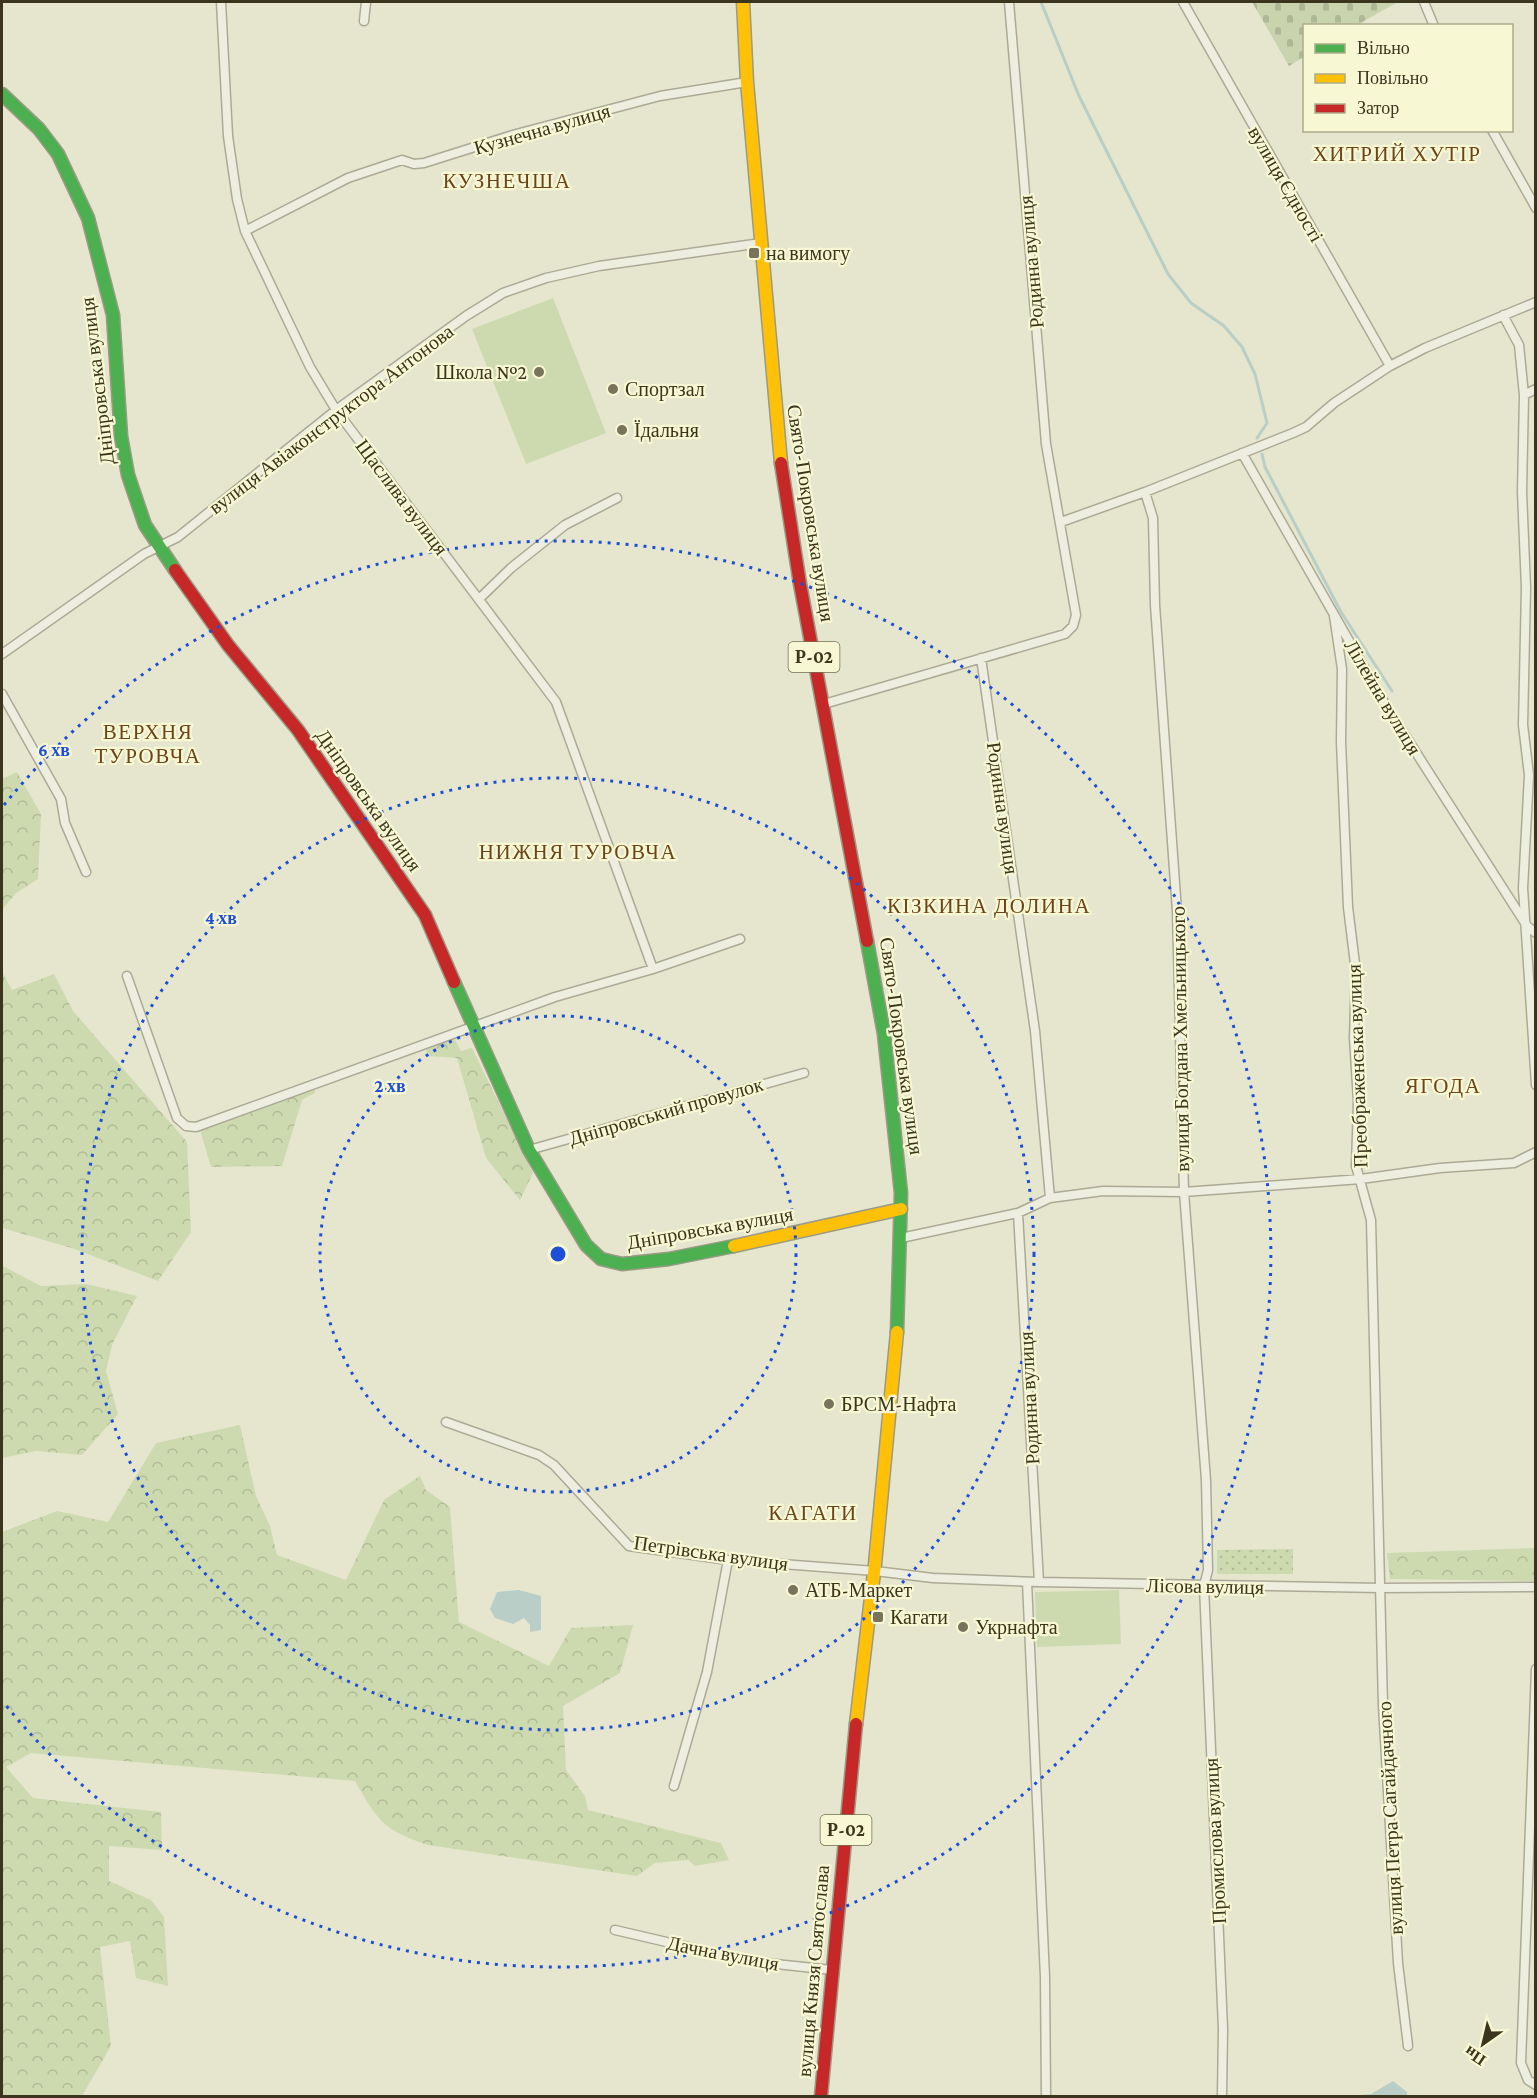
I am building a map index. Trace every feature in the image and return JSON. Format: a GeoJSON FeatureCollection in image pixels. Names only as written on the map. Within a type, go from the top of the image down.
{"type":"FeatureCollection","features":[{"type":"Feature","properties":{"kind":"main road","name":"Свято-Покровська вулиця"},"geometry":{"type":"LineString","coordinates":[[744,2],[747,82],[779,453],[884,1034],[900,1164],[901,1238],[897,1329],[875,1567]]}},
{"type":"Feature","properties":{"kind":"main road","name":"Дніпровська вулиця"},"geometry":{"type":"LineString","coordinates":[[2,94],[39,129],[58,154],[88,218],[113,315],[121,436],[128,475],[145,525],[158,547],[228,645],[298,730],[425,915],[528,1150],[586,1245],[601,1259],[622,1264],[715,1250],[901,1209]]}},
{"type":"Feature","properties":{"kind":"main road","name":"вулиця Князя Святослава"},"geometry":{"type":"LineString","coordinates":[[821,2097],[857,1717],[875,1567]]}},
{"type":"Feature","properties":{"kind":"street","name":"Щаслива вулиця"},"geometry":{"type":"LineString","coordinates":[[220,2],[228,136],[237,199],[245,231],[310,367],[336,410],[556,702],[653,969]]}},
{"type":"Feature","properties":{"kind":"street"},"geometry":{"type":"LineString","coordinates":[[364,21],[366,2]]}},
{"type":"Feature","properties":{"kind":"street","name":"Родинна вулиця"},"geometry":{"type":"LineString","coordinates":[[1009,2],[1046,444],[1076,615],[1073,626],[1065,634],[981,658],[1035,1031],[1050,1198]]}},
{"type":"Feature","properties":{"kind":"street","name":"вулиця Єдності"},"geometry":{"type":"LineString","coordinates":[[1183,2],[1390,366]]}},
{"type":"Feature","properties":{"kind":"street"},"geometry":{"type":"LineString","coordinates":[[1424,2],[1433,24]]}},
{"type":"Feature","properties":{"kind":"street","name":"Кузнечна вулиця"},"geometry":{"type":"LineString","coordinates":[[245,231],[348,178],[402,160],[414,164],[424,163],[516,134],[660,96],[747,82]]}},
{"type":"Feature","properties":{"kind":"street"},"geometry":{"type":"LineString","coordinates":[[1493,132],[1536,208]]}},
{"type":"Feature","properties":{"kind":"street","name":"вулиця Авіаконструктора Антонова"},"geometry":{"type":"LineString","coordinates":[[2,654],[144,554],[177,537],[336,410],[466,316],[503,293],[546,278],[599,266],[761,243]]}},
{"type":"Feature","properties":{"kind":"street"},"geometry":{"type":"LineString","coordinates":[[1061,522],[1145,492],[1306,427],[1334,403],[1390,366],[1536,302]]}},
{"type":"Feature","properties":{"kind":"street"},"geometry":{"type":"LineString","coordinates":[[1503,315],[1519,345],[1524,395],[1522,492],[1526,588],[1523,725],[1532,775],[1523,888],[1536,1085]]}},
{"type":"Feature","properties":{"kind":"street"},"geometry":{"type":"LineString","coordinates":[[1524,395],[1536,389]]}},
{"type":"Feature","properties":{"kind":"street","name":"Лілейна вулиця"},"geometry":{"type":"LineString","coordinates":[[1242,453],[1385,704],[1527,926],[1536,933]]}},
{"type":"Feature","properties":{"kind":"street","name":"вулиця Богдана Хмельницького"},"geometry":{"type":"LineString","coordinates":[[1145,492],[1153,518],[1155,605],[1177,910],[1184,1192],[1206,1480],[1208,1570],[1204,1586]]}},
{"type":"Feature","properties":{"kind":"street"},"geometry":{"type":"LineString","coordinates":[[479,599],[511,568],[565,525],[617,498]]}},
{"type":"Feature","properties":{"kind":"street","name":"Преображенська вулиця"},"geometry":{"type":"LineString","coordinates":[[1334,616],[1342,669],[1341,742],[1348,907],[1356,972],[1354,1038],[1358,1101],[1356,1167],[1371,1220],[1382,1588]]}},
{"type":"Feature","properties":{"kind":"street"},"geometry":{"type":"LineString","coordinates":[[824,704],[981,658]]}},
{"type":"Feature","properties":{"kind":"street"},"geometry":{"type":"LineString","coordinates":[[2,694],[61,799],[65,823],[86,872]]}},
{"type":"Feature","properties":{"kind":"street"},"geometry":{"type":"LineString","coordinates":[[127,975],[177,1118],[186,1126],[196,1127],[555,997],[653,969],[740,939]]}},
{"type":"Feature","properties":{"kind":"street","name":"Дніпровський провулок"},"geometry":{"type":"LineString","coordinates":[[528,1150],[804,1073]]}},
{"type":"Feature","properties":{"kind":"street"},"geometry":{"type":"LineString","coordinates":[[901,1238],[1018,1213],[1050,1198],[1103,1191],[1184,1192],[1360,1179],[1440,1168],[1514,1163],[1536,1152]]}},
{"type":"Feature","properties":{"kind":"street","name":"Родинна вулиця"},"geometry":{"type":"LineString","coordinates":[[1018,1213],[1039,1582]]}},
{"type":"Feature","properties":{"kind":"street","name":"Петрівська вулиця"},"geometry":{"type":"LineString","coordinates":[[446,1422],[539,1455],[554,1465],[629,1546],[728,1560],[875,1567]]}},
{"type":"Feature","properties":{"kind":"street"},"geometry":{"type":"LineString","coordinates":[[674,1785],[707,1672],[728,1560]]}},
{"type":"Feature","properties":{"kind":"street","name":"Лісова вулиця"},"geometry":{"type":"LineString","coordinates":[[875,1567],[933,1578],[1027,1582],[1382,1588],[1536,1587]]}},
{"type":"Feature","properties":{"kind":"street"},"geometry":{"type":"LineString","coordinates":[[1027,1582],[1045,1977],[1046,2097]]}},
{"type":"Feature","properties":{"kind":"street","name":"Промислова вулиця"},"geometry":{"type":"LineString","coordinates":[[1204,1586],[1218,1871],[1223,2029],[1222,2097]]}},
{"type":"Feature","properties":{"kind":"street","name":"вулиця Петра Сагайдачного"},"geometry":{"type":"LineString","coordinates":[[1382,1588],[1383,1706],[1398,1963],[1408,2046]]}},
{"type":"Feature","properties":{"kind":"street"},"geometry":{"type":"LineString","coordinates":[[1536,1670],[1521,2063],[1528,2080],[1536,2085]]}},
{"type":"Feature","properties":{"kind":"street","name":"Дачна вулиця"},"geometry":{"type":"LineString","coordinates":[[615,1929],[748,1961],[832,1970]]}},
{"type":"Feature","properties":{"kind":"green space"},"geometry":{"type":"Polygon","coordinates":[[[1252,2],[1398,2],[1359,24],[1303,24],[1303,58],[1289,66],[1252,2]]]}},
{"type":"Feature","properties":{"kind":"green space"},"geometry":{"type":"Polygon","coordinates":[[[553,298],[606,433],[526,464],[472,329],[553,298]]]}},
{"type":"Feature","properties":{"kind":"green space"},"geometry":{"type":"Polygon","coordinates":[[[17,772],[41,814],[38,879],[16,893],[2,910],[2,779],[17,772]]]}},
{"type":"Feature","properties":{"kind":"green space"},"geometry":{"type":"Polygon","coordinates":[[[2,972],[12,990],[54,974],[73,1011],[187,1142],[191,1232],[158,1281],[72,1248],[2,1228],[2,972]]]}},
{"type":"Feature","properties":{"kind":"green space"},"geometry":{"type":"Polygon","coordinates":[[[454,1038],[461,1051],[472,1048],[533,1173],[520,1200],[486,1158],[457,1058],[427,1056],[426,1047],[454,1038]]]}},
{"type":"Feature","properties":{"kind":"green space"},"geometry":{"type":"Polygon","coordinates":[[[315,1088],[315,1093],[302,1100],[282,1166],[211,1167],[200,1130],[315,1088]]]}},
{"type":"Feature","properties":{"kind":"green space"},"geometry":{"type":"Polygon","coordinates":[[[2,1260],[3,1266],[41,1286],[86,1284],[137,1296],[112,1345],[106,1371],[118,1414],[82,1455],[36,1451],[2,1458],[2,1260]]]}},
{"type":"Feature","properties":{"kind":"green space"},"geometry":{"type":"Polygon","coordinates":[[[240,1425],[256,1496],[270,1526],[277,1555],[346,1580],[384,1500],[420,1476],[426,1490],[450,1507],[459,1622],[549,1666],[571,1628],[633,1625],[620,1673],[563,1706],[566,1770],[585,1796],[588,1810],[721,1843],[729,1860],[695,1866],[688,1860],[655,1863],[637,1876],[428,1845],[391,1829],[383,1822],[376,1815],[355,1781],[31,1753],[6,1767],[33,1798],[161,1812],[162,1850],[109,1846],[109,1881],[151,1900],[164,1917],[168,1986],[136,1978],[130,1941],[100,1947],[111,2046],[82,2096],[2,2096],[2,1532],[57,1511],[108,1522],[156,1443],[240,1425]]]}},
{"type":"Feature","properties":{"kind":"green space"},"geometry":{"type":"Polygon","coordinates":[[[1535,1548],[1535,1581],[1390,1579],[1387,1553],[1535,1548]]]}},
{"type":"Feature","properties":{"kind":"green space"},"geometry":{"type":"Polygon","coordinates":[[[1293,1549],[1293,1574],[1217,1574],[1217,1550],[1293,1549]]]}},
{"type":"Feature","properties":{"kind":"green space"},"geometry":{"type":"Polygon","coordinates":[[[1119,1590],[1121,1644],[1037,1647],[1035,1592],[1119,1590]]]}},
{"type":"Feature","properties":{"kind":"water"},"geometry":{"type":"Polygon","coordinates":[[[519,1590],[541,1596],[541,1630],[530,1632],[530,1625],[524,1618],[513,1624],[495,1618],[490,1609],[497,1592],[519,1590]]]}},
{"type":"Feature","properties":{"kind":"water"},"geometry":{"type":"Polygon","coordinates":[[[1393,2081],[1407,2092],[1407,2096],[1355,2096],[1371,2094],[1393,2081]]]}},
{"type":"Feature","properties":{"kind":"waterway"},"geometry":{"type":"LineString","coordinates":[[1041,2],[1079,96],[1168,274],[1191,303],[1224,326],[1242,347],[1255,374],[1267,423],[1257,438]]}},
{"type":"Feature","properties":{"kind":"waterway"},"geometry":{"type":"LineString","coordinates":[[1262,454],[1265,467],[1341,612],[1392,691]]}},
{"type":"Feature","properties":{"kind":"traffic: fast"},"geometry":{"type":"LineString","coordinates":[[2,94],[39,129],[58,154],[88,218],[113,315],[121,436],[128,475],[145,525],[175,570]]}},
{"type":"Feature","properties":{"kind":"traffic: fast"},"geometry":{"type":"LineString","coordinates":[[867,941],[884,1034],[901,1193],[897,1332]]}},
{"type":"Feature","properties":{"kind":"traffic: fast"},"geometry":{"type":"LineString","coordinates":[[454,982],[529,1150],[586,1245],[601,1259],[622,1264],[669,1259],[734,1246]]}},
{"type":"Feature","properties":{"kind":"traffic: slow"},"geometry":{"type":"LineString","coordinates":[[743,2],[747,82],[781,463]]}},
{"type":"Feature","properties":{"kind":"traffic: slow"},"geometry":{"type":"LineString","coordinates":[[734,1246],[901,1209]]}},
{"type":"Feature","properties":{"kind":"traffic: slow"},"geometry":{"type":"LineString","coordinates":[[856,1724],[875,1564],[897,1332]]}},
{"type":"Feature","properties":{"kind":"traffic: jam"},"geometry":{"type":"LineString","coordinates":[[781,463],[800,584],[867,941]]}},
{"type":"Feature","properties":{"kind":"traffic: jam"},"geometry":{"type":"LineString","coordinates":[[175,570],[228,645],[298,730],[425,915],[454,982]]}},
{"type":"Feature","properties":{"kind":"traffic: jam"},"geometry":{"type":"LineString","coordinates":[[821,2096],[856,1724]]}},
{"type":"Feature","properties":{"kind":"place","name":"на вимогу"},"geometry":{"type":"Point","coordinates":[754,253]}},
{"type":"Feature","properties":{"kind":"place","name":"Школа №2"},"geometry":{"type":"Point","coordinates":[539,372]}},
{"type":"Feature","properties":{"kind":"place","name":"Спортзал"},"geometry":{"type":"Point","coordinates":[613,389]}},
{"type":"Feature","properties":{"kind":"place","name":"Їдальня"},"geometry":{"type":"Point","coordinates":[622,430]}},
{"type":"Feature","properties":{"kind":"place","name":"БРСМ-Нафта"},"geometry":{"type":"Point","coordinates":[829,1404]}},
{"type":"Feature","properties":{"kind":"place","name":"АТБ-Маркет"},"geometry":{"type":"Point","coordinates":[793,1590]}},
{"type":"Feature","properties":{"kind":"place","name":"Кагати"},"geometry":{"type":"Point","coordinates":[878,1617]}},
{"type":"Feature","properties":{"kind":"place","name":"Укрнафта"},"geometry":{"type":"Point","coordinates":[963,1627]}},
{"type":"Feature","properties":{"kind":"district","name":"ХИТРИЙ ХУТІР"},"geometry":{"type":"Point","coordinates":[1397,154]}},
{"type":"Feature","properties":{"kind":"district","name":"КУЗНЕЧША"},"geometry":{"type":"Point","coordinates":[507,181]}},
{"type":"Feature","properties":{"kind":"district","name":"ВЕРХНЯ ТУРОВЧА"},"geometry":{"type":"Point","coordinates":[148,744]}},
{"type":"Feature","properties":{"kind":"district","name":"НИЖНЯ ТУРОВЧА"},"geometry":{"type":"Point","coordinates":[578,852]}},
{"type":"Feature","properties":{"kind":"district","name":"КІЗКИНА ДОЛИНА"},"geometry":{"type":"Point","coordinates":[989,906]}},
{"type":"Feature","properties":{"kind":"district","name":"ЯГОДА"},"geometry":{"type":"Point","coordinates":[1443,1086]}},
{"type":"Feature","properties":{"kind":"district","name":"КАГАТИ"},"geometry":{"type":"Point","coordinates":[813,1513]}}]}
